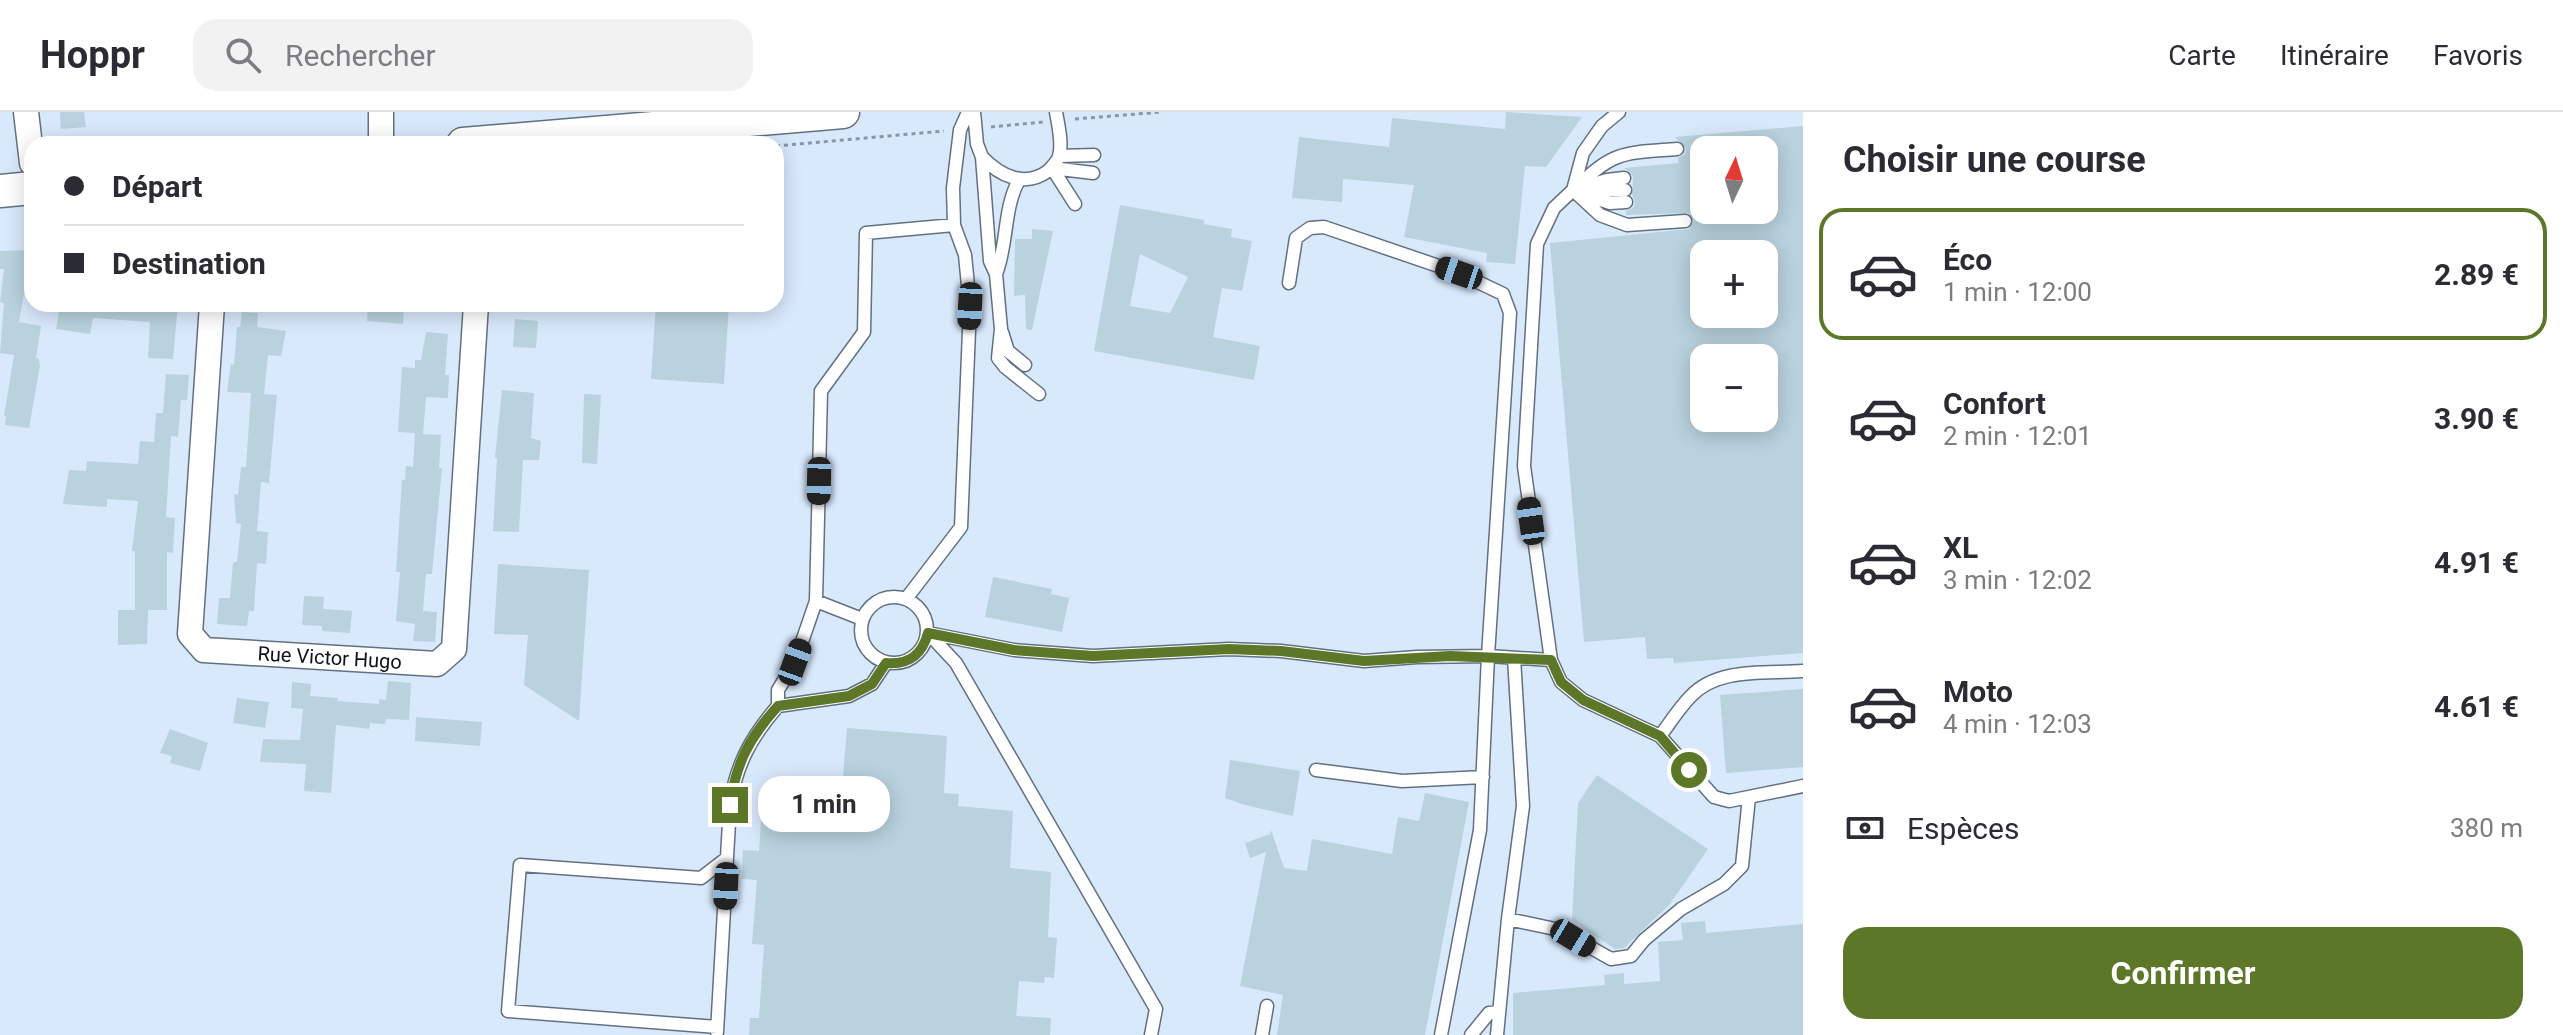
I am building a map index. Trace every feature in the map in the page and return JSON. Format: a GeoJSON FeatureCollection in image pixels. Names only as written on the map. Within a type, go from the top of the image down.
{"type":"FeatureCollection","features":[{"type":"Feature","properties":{"kind":"main road"},"geometry":{"type":"LineString","coordinates":[[564,136],[843,112]]}},
{"type":"Feature","properties":{"kind":"main road"},"geometry":{"type":"LineString","coordinates":[[0,177],[24,175]]}},
{"type":"Feature","properties":{"kind":"main road"},"geometry":{"type":"LineString","coordinates":[[0,191],[24,189]]}},
{"type":"Feature","properties":{"kind":"street"},"geometry":{"type":"LineString","coordinates":[[26,112],[29,136]]}},
{"type":"Feature","properties":{"kind":"street"},"geometry":{"type":"LineString","coordinates":[[381,112],[381,136]]}},
{"type":"Feature","properties":{"kind":"street","name":"Rue Victor Hugo"},"geometry":{"type":"LineString","coordinates":[[211,312],[190,634],[204,650],[437,664],[454,649],[475,312]]}},
{"type":"Feature","properties":{"kind":"lane"},"geometry":{"type":"LineString","coordinates":[[971,112],[982,157],[990,261],[996,274],[1008,351],[1025,365]]}},
{"type":"Feature","properties":{"kind":"lane"},"geometry":{"type":"LineString","coordinates":[[906,599],[961,527],[970,306],[965,255],[954,225],[953,188],[960,130],[971,112]]}},
{"type":"Feature","properties":{"kind":"lane"},"geometry":{"type":"LineString","coordinates":[[982,157],[994,170],[1019,180],[1037,178],[1052,168],[1059,156],[1056,112]]}},
{"type":"Feature","properties":{"kind":"lane"},"geometry":{"type":"LineString","coordinates":[[1573,190],[1583,153],[1602,126],[1619,112]]}},
{"type":"Feature","properties":{"kind":"lane"},"geometry":{"type":"LineString","coordinates":[[1677,149],[1620,153],[1597,166],[1554,208],[1537,244],[1524,466],[1551,660],[1561,682],[1583,700],[1660,736],[1714,797],[1729,801],[1803,786]]}},
{"type":"Feature","properties":{"kind":"lane"},"geometry":{"type":"LineString","coordinates":[[1059,156],[1094,155]]}},
{"type":"Feature","properties":{"kind":"lane"},"geometry":{"type":"LineString","coordinates":[[1052,168],[1093,173]]}},
{"type":"Feature","properties":{"kind":"lane"},"geometry":{"type":"LineString","coordinates":[[1052,168],[1075,204]]}},
{"type":"Feature","properties":{"kind":"lane"},"geometry":{"type":"LineString","coordinates":[[996,274],[1002,259],[1009,210],[1019,180]]}},
{"type":"Feature","properties":{"kind":"lane"},"geometry":{"type":"LineString","coordinates":[[1607,180],[1625,190],[1610,203],[1573,190],[1607,180]]}},
{"type":"Feature","properties":{"kind":"lane"},"geometry":{"type":"LineString","coordinates":[[1573,190],[1600,215],[1627,225],[1685,221]]}},
{"type":"Feature","properties":{"kind":"lane"},"geometry":{"type":"LineString","coordinates":[[727,858],[701,878],[520,865],[508,1011],[717,1031],[734,776],[745,749],[778,706],[778,690],[795,662],[816,601],[821,391],[864,332],[866,233],[954,225]]}},
{"type":"Feature","properties":{"kind":"lane"},"geometry":{"type":"LineString","coordinates":[[1289,283],[1296,238],[1310,228],[1324,227],[1459,273],[1503,294],[1510,313],[1480,830],[1441,1035]]}},
{"type":"Feature","properties":{"kind":"lane"},"geometry":{"type":"LineString","coordinates":[[1004,323],[998,358],[1039,394]]}},
{"type":"Feature","properties":{"kind":"lane"},"geometry":{"type":"LineString","coordinates":[[885,598],[906,599],[923,612],[928,633],[925,644],[909,661],[886,663],[867,651],[860,630],[862,619],[867,610],[885,598]]}},
{"type":"Feature","properties":{"kind":"lane"},"geometry":{"type":"LineString","coordinates":[[816,601],[862,619]]}},
{"type":"Feature","properties":{"kind":"lane"},"geometry":{"type":"LineString","coordinates":[[928,633],[1014,650],[1093,656],[1229,649],[1281,651],[1364,661],[1488,656],[1551,660]]}},
{"type":"Feature","properties":{"kind":"lane"},"geometry":{"type":"LineString","coordinates":[[928,633],[956,663],[1156,1009],[1151,1035]]}},
{"type":"Feature","properties":{"kind":"lane"},"geometry":{"type":"LineString","coordinates":[[1497,1035],[1523,806],[1514,658]]}},
{"type":"Feature","properties":{"kind":"lane"},"geometry":{"type":"LineString","coordinates":[[778,706],[849,696],[872,684],[886,663]]}},
{"type":"Feature","properties":{"kind":"lane"},"geometry":{"type":"LineString","coordinates":[[1660,736],[1690,697],[1718,677],[1803,671]]}},
{"type":"Feature","properties":{"kind":"lane"},"geometry":{"type":"LineString","coordinates":[[1316,770],[1402,781],[1483,777]]}},
{"type":"Feature","properties":{"kind":"lane"},"geometry":{"type":"LineString","coordinates":[[1508,919],[1560,930],[1611,959],[1631,956],[1644,940],[1681,909],[1724,884],[1742,866],[1749,797]]}},
{"type":"Feature","properties":{"kind":"lane"},"geometry":{"type":"LineString","coordinates":[[1262,1035],[1267,1006]]}},
{"type":"Feature","properties":{"kind":"lane"},"geometry":{"type":"LineString","coordinates":[[1471,1035],[1489,1013],[1499,1012]]}},
{"type":"Feature","properties":{"kind":"building"},"geometry":{"type":"Polygon","coordinates":[[[60,112],[84,112],[86,127],[61,129],[60,112]]]}},
{"type":"Feature","properties":{"kind":"building"},"geometry":{"type":"Polygon","coordinates":[[[1506,112],[1582,117],[1546,167],[1525,166],[1515,264],[1486,262],[1487,253],[1404,237],[1414,185],[1343,179],[1342,202],[1292,198],[1299,137],[1389,147],[1392,118],[1505,129],[1506,112]]]}},
{"type":"Feature","properties":{"kind":"building"},"geometry":{"type":"Polygon","coordinates":[[[1803,126],[1803,653],[1674,663],[1673,658],[1647,659],[1645,637],[1584,642],[1550,243],[1689,229],[1692,224],[1778,224],[1778,136],[1690,136],[1690,216],[1688,213],[1626,215],[1626,211],[1634,207],[1635,201],[1632,195],[1633,176],[1624,168],[1679,163],[1678,158],[1685,154],[1686,148],[1675,137],[1803,126]]]}},
{"type":"Feature","properties":{"kind":"building"},"geometry":{"type":"Polygon","coordinates":[[[1120,205],[1204,220],[1204,224],[1232,229],[1231,237],[1252,241],[1242,291],[1222,288],[1213,337],[1260,346],[1254,380],[1094,351],[1120,205]],[[1140,254],[1130,306],[1170,313],[1188,277],[1140,254]]]}},
{"type":"Feature","properties":{"kind":"building"},"geometry":{"type":"Polygon","coordinates":[[[1032,229],[1053,231],[1032,330],[1026,329],[1025,295],[1014,296],[1015,239],[1032,239],[1032,229]]]}},
{"type":"Feature","properties":{"kind":"building"},"geometry":{"type":"Polygon","coordinates":[[[24,250],[24,294],[19,322],[41,326],[36,358],[40,366],[29,428],[5,425],[14,355],[0,353],[4,303],[0,302],[4,269],[0,269],[0,251],[24,250]]]}},
{"type":"Feature","properties":{"kind":"building"},"geometry":{"type":"Polygon","coordinates":[[[59,312],[177,312],[173,359],[148,358],[150,322],[93,318],[90,334],[56,329],[59,312]]]}},
{"type":"Feature","properties":{"kind":"building"},"geometry":{"type":"Polygon","coordinates":[[[242,312],[258,313],[257,327],[286,331],[281,356],[268,355],[264,394],[277,395],[269,483],[261,482],[257,531],[268,532],[266,564],[257,563],[254,611],[249,611],[247,626],[217,624],[219,598],[230,598],[233,562],[237,562],[241,524],[236,523],[234,494],[238,495],[241,467],[246,467],[251,393],[227,392],[242,312]]]}},
{"type":"Feature","properties":{"kind":"building"},"geometry":{"type":"Polygon","coordinates":[[[368,312],[404,312],[403,324],[367,321],[368,312]]]}},
{"type":"Feature","properties":{"kind":"building"},"geometry":{"type":"Polygon","coordinates":[[[655,312],[728,312],[724,384],[651,379],[655,312]]]}},
{"type":"Feature","properties":{"kind":"building"},"geometry":{"type":"Polygon","coordinates":[[[515,319],[538,321],[536,348],[513,347],[515,319]]]}},
{"type":"Feature","properties":{"kind":"building"},"geometry":{"type":"Polygon","coordinates":[[[426,332],[448,334],[445,375],[449,375],[448,398],[426,397],[423,434],[441,435],[439,468],[442,468],[432,574],[426,574],[423,611],[437,612],[435,642],[413,641],[415,624],[396,621],[402,480],[405,480],[406,466],[413,467],[415,433],[398,432],[402,367],[415,368],[415,360],[421,360],[426,332]]]}},
{"type":"Feature","properties":{"kind":"building"},"geometry":{"type":"Polygon","coordinates":[[[166,374],[189,375],[187,400],[181,400],[178,437],[171,436],[166,517],[175,518],[173,553],[167,552],[167,610],[148,610],[147,644],[118,645],[118,610],[135,610],[135,551],[132,551],[138,501],[107,499],[107,507],[63,504],[69,470],[86,471],[87,461],[138,464],[140,441],[154,442],[156,413],[163,413],[166,374]]]}},
{"type":"Feature","properties":{"kind":"building"},"geometry":{"type":"Polygon","coordinates":[[[502,390],[534,393],[531,438],[541,441],[539,460],[523,460],[519,532],[493,531],[495,458],[502,390]]]}},
{"type":"Feature","properties":{"kind":"building"},"geometry":{"type":"Polygon","coordinates":[[[584,394],[601,395],[597,464],[582,463],[584,394]]]}},
{"type":"Feature","properties":{"kind":"building"},"geometry":{"type":"Polygon","coordinates":[[[498,564],[589,570],[579,721],[524,685],[528,635],[494,634],[498,564]]]}},
{"type":"Feature","properties":{"kind":"building"},"geometry":{"type":"Polygon","coordinates":[[[993,577],[1052,589],[1051,594],[1069,598],[1062,632],[985,617],[993,577]]]}},
{"type":"Feature","properties":{"kind":"building"},"geometry":{"type":"Polygon","coordinates":[[[304,596],[324,597],[323,609],[352,611],[350,633],[322,631],[322,626],[302,625],[304,596]]]}},
{"type":"Feature","properties":{"kind":"building"},"geometry":{"type":"Polygon","coordinates":[[[388,681],[411,683],[409,720],[386,719],[385,724],[370,723],[369,729],[336,725],[331,793],[304,791],[306,764],[260,762],[263,739],[300,740],[303,709],[291,708],[292,682],[311,684],[310,696],[379,704],[379,699],[386,700],[388,681]]]}},
{"type":"Feature","properties":{"kind":"building"},"geometry":{"type":"Polygon","coordinates":[[[1803,689],[1803,767],[1726,773],[1720,695],[1803,689]]]}},
{"type":"Feature","properties":{"kind":"building"},"geometry":{"type":"Polygon","coordinates":[[[237,698],[269,702],[265,728],[233,723],[237,698]]]}},
{"type":"Feature","properties":{"kind":"building"},"geometry":{"type":"Polygon","coordinates":[[[416,717],[482,722],[480,746],[415,741],[416,717]]]}},
{"type":"Feature","properties":{"kind":"building"},"geometry":{"type":"Polygon","coordinates":[[[847,728],[947,736],[944,793],[959,794],[958,806],[1013,811],[1010,868],[1051,872],[1048,937],[1057,938],[1054,978],[1045,977],[1044,983],[1019,981],[1016,1016],[1051,1018],[1050,1035],[749,1035],[750,1018],[759,1018],[764,945],[752,944],[757,880],[742,879],[743,850],[759,851],[763,792],[777,793],[778,782],[842,788],[847,728]]]}},
{"type":"Feature","properties":{"kind":"building"},"geometry":{"type":"Polygon","coordinates":[[[170,729],[208,743],[200,771],[170,763],[172,756],[160,753],[170,729]]]}},
{"type":"Feature","properties":{"kind":"building"},"geometry":{"type":"Polygon","coordinates":[[[1230,760],[1300,771],[1293,816],[1225,798],[1230,760]]]}},
{"type":"Feature","properties":{"kind":"building"},"geometry":{"type":"Polygon","coordinates":[[[1597,775],[1708,849],[1670,904],[1624,948],[1615,949],[1572,920],[1578,803],[1597,775]]]}},
{"type":"Feature","properties":{"kind":"building"},"geometry":{"type":"Polygon","coordinates":[[[1425,793],[1469,802],[1425,1035],[1277,1035],[1283,995],[1240,986],[1266,852],[1250,858],[1245,843],[1270,834],[1271,830],[1284,868],[1307,871],[1312,839],[1392,854],[1398,817],[1419,821],[1425,793]]]}},
{"type":"Feature","properties":{"kind":"building"},"geometry":{"type":"Polygon","coordinates":[[[1705,921],[1706,933],[1803,924],[1803,1035],[1513,1035],[1513,993],[1605,985],[1604,975],[1624,973],[1624,984],[1660,981],[1658,942],[1683,940],[1681,923],[1705,921]]]}},
{"type":"Feature","properties":{"kind":"route"},"geometry":{"type":"LineString","coordinates":[[730,805],[734,776],[745,749],[778,706],[849,696],[872,684],[886,663],[909,661],[918,654],[928,633],[1014,650],[1093,656],[1229,649],[1281,651],[1364,661],[1450,656],[1551,660],[1561,682],[1583,700],[1660,736],[1689,770]]}}]}
